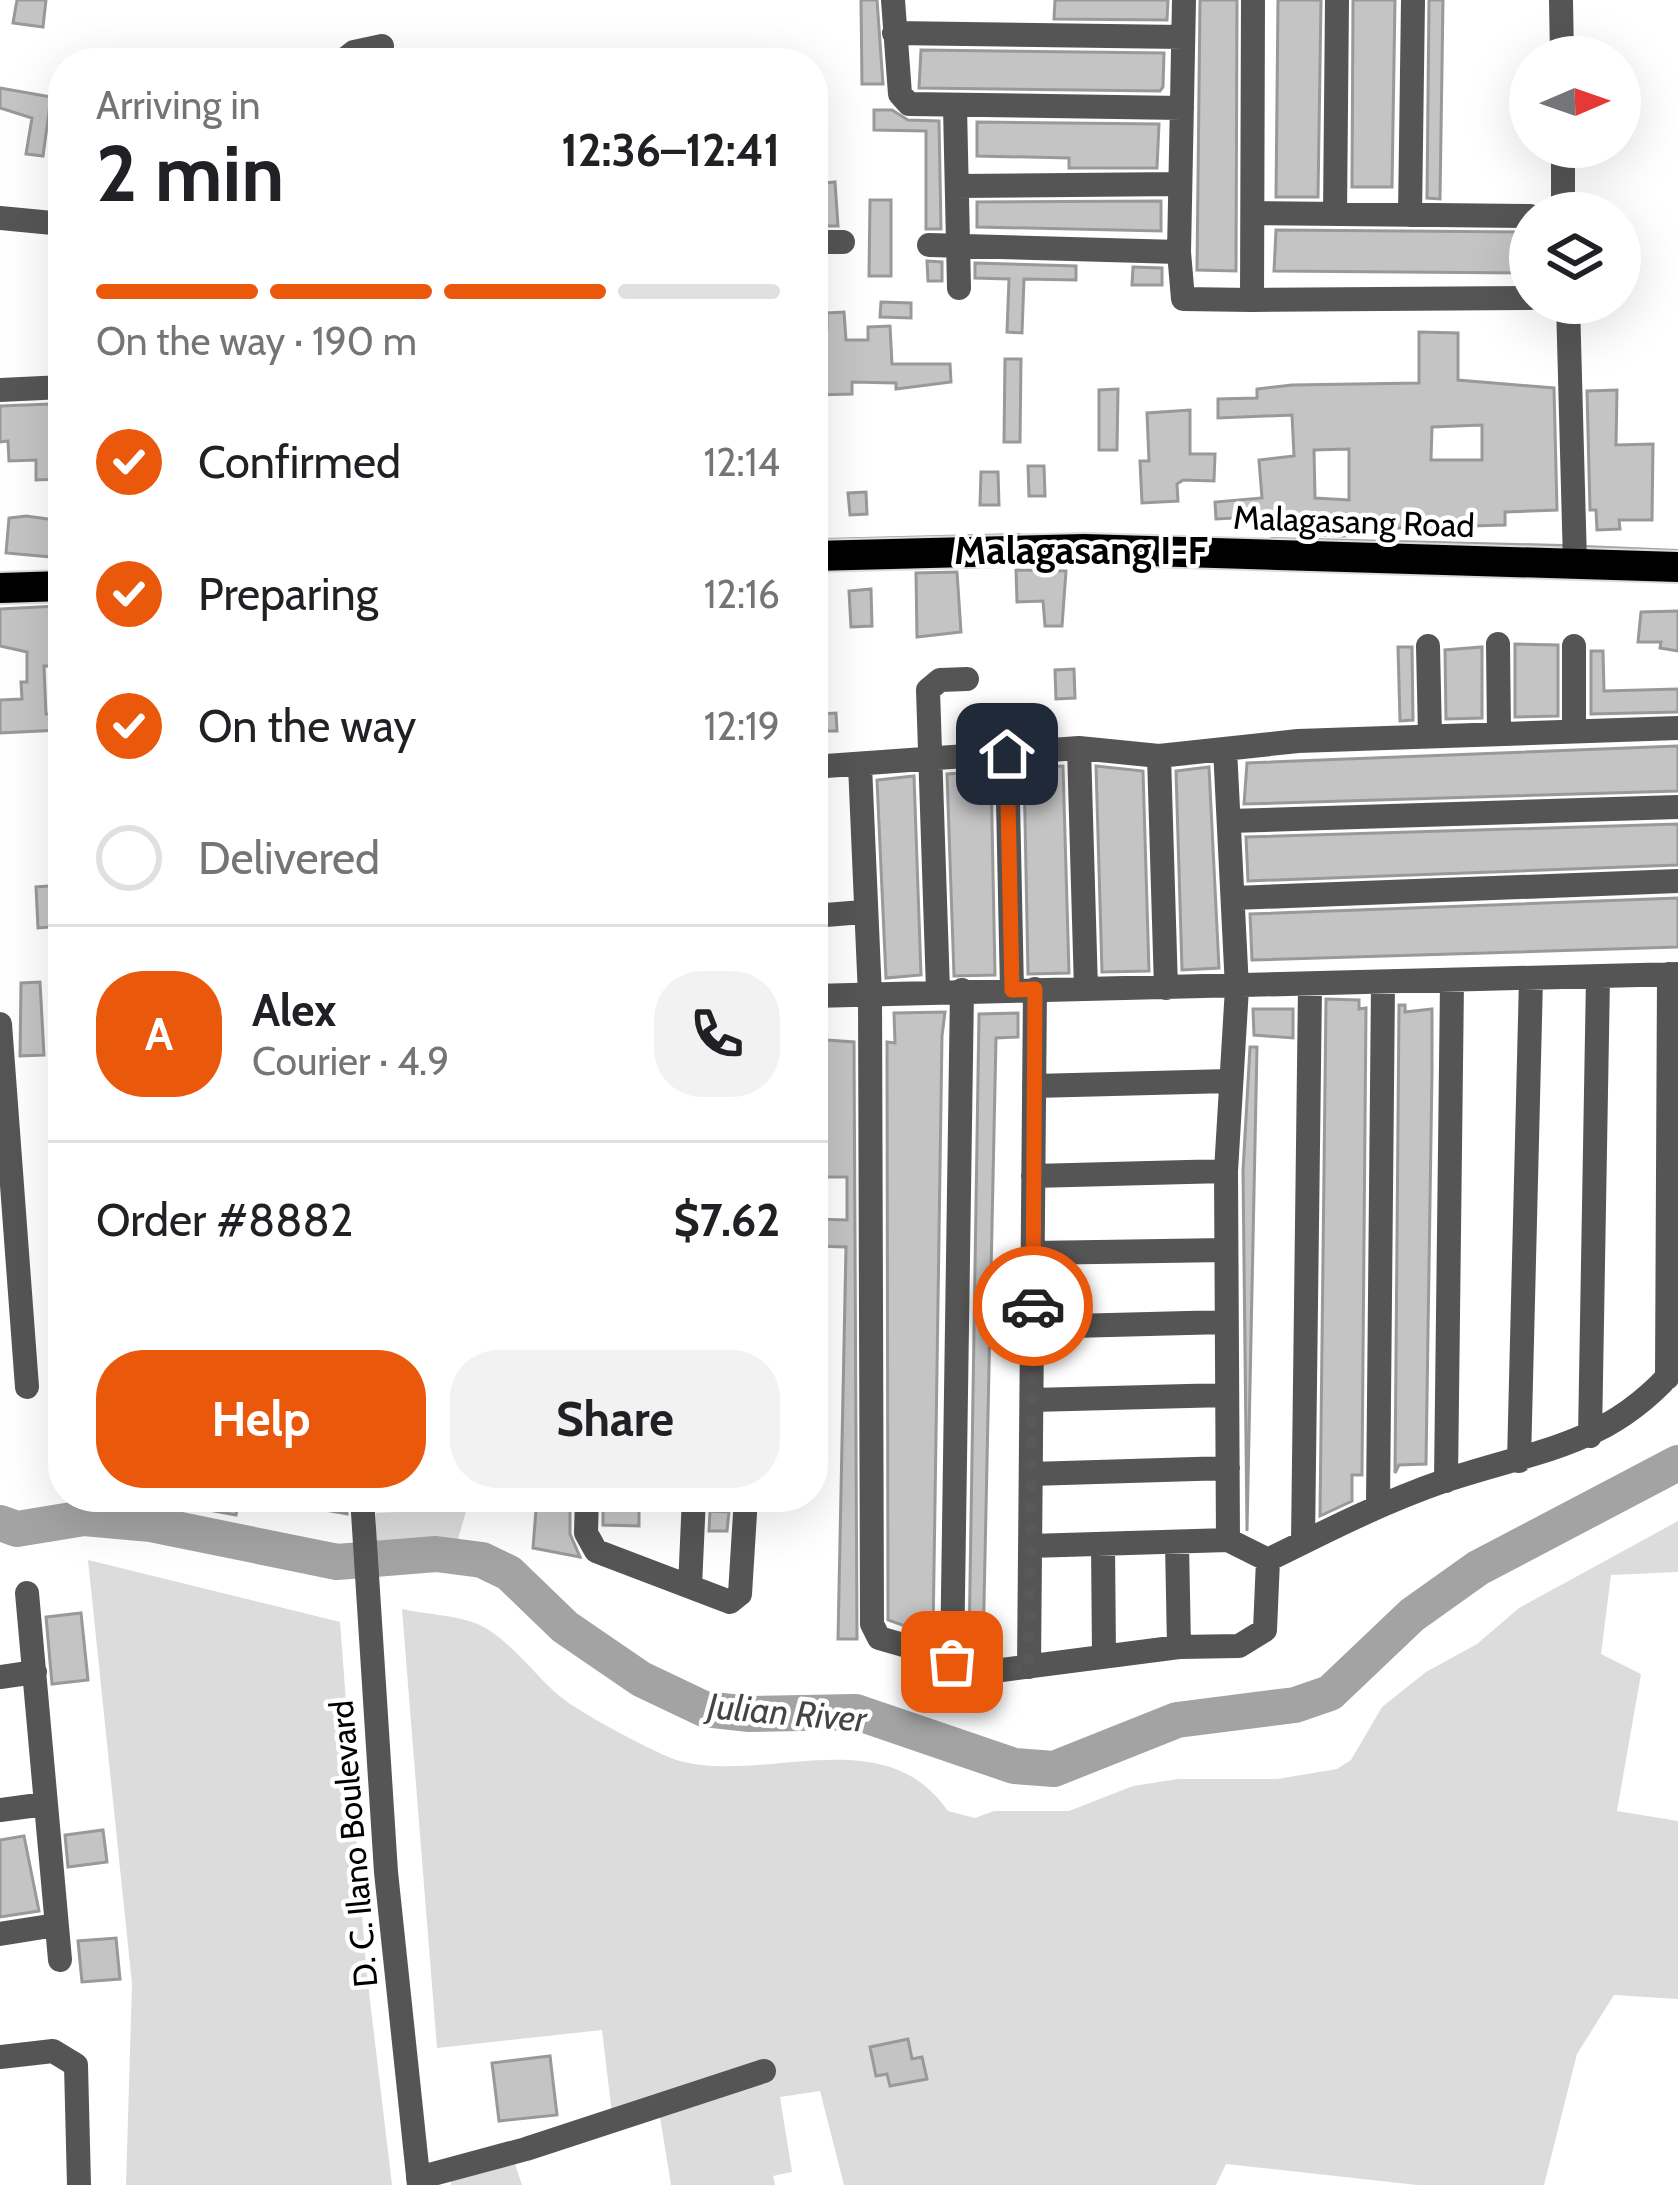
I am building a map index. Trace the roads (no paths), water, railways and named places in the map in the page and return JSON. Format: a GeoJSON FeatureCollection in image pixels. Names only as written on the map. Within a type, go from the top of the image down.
{"type":"FeatureCollection","features":[{"type":"Feature","properties":{"kind":"main road","name":"Malagasang Road"},"geometry":{"type":"LineString","coordinates":[[828,556],[1084,549],[1678,567]]}},
{"type":"Feature","properties":{"kind":"main road"},"geometry":{"type":"LineString","coordinates":[[0,588],[48,586]]}},
{"type":"Feature","properties":{"kind":"street"},"geometry":{"type":"LineString","coordinates":[[893,0],[903,101],[956,107],[1182,108]]}},
{"type":"Feature","properties":{"kind":"street"},"geometry":{"type":"LineString","coordinates":[[1184,0],[1179,252],[1184,298],[1509,298]]}},
{"type":"Feature","properties":{"kind":"street"},"geometry":{"type":"LineString","coordinates":[[1252,300],[1256,213],[1253,0]]}},
{"type":"Feature","properties":{"kind":"street"},"geometry":{"type":"LineString","coordinates":[[1335,214],[1337,0]]}},
{"type":"Feature","properties":{"kind":"street"},"geometry":{"type":"LineString","coordinates":[[1410,215],[1413,0]]}},
{"type":"Feature","properties":{"kind":"street"},"geometry":{"type":"LineString","coordinates":[[1562,0],[1562,36]]}},
{"type":"Feature","properties":{"kind":"street"},"geometry":{"type":"LineString","coordinates":[[894,33],[1183,37]]}},
{"type":"Feature","properties":{"kind":"street"},"geometry":{"type":"LineString","coordinates":[[373,48],[382,46]]}},
{"type":"Feature","properties":{"kind":"street"},"geometry":{"type":"LineString","coordinates":[[956,107],[959,288]]}},
{"type":"Feature","properties":{"kind":"street"},"geometry":{"type":"LineString","coordinates":[[957,186],[1180,184]]}},
{"type":"Feature","properties":{"kind":"street"},"geometry":{"type":"LineString","coordinates":[[1256,213],[1509,216]]}},
{"type":"Feature","properties":{"kind":"street"},"geometry":{"type":"LineString","coordinates":[[0,218],[48,223]]}},
{"type":"Feature","properties":{"kind":"street"},"geometry":{"type":"LineString","coordinates":[[828,242],[843,242]]}},
{"type":"Feature","properties":{"kind":"street"},"geometry":{"type":"LineString","coordinates":[[929,245],[1179,252]]}},
{"type":"Feature","properties":{"kind":"street"},"geometry":{"type":"LineString","coordinates":[[1569,324],[1575,562]]}},
{"type":"Feature","properties":{"kind":"street"},"geometry":{"type":"LineString","coordinates":[[0,389],[48,387]]}},
{"type":"Feature","properties":{"kind":"street"},"geometry":{"type":"LineString","coordinates":[[1498,644],[1499,734]]}},
{"type":"Feature","properties":{"kind":"street"},"geometry":{"type":"LineString","coordinates":[[1428,646],[1430,736]]}},
{"type":"Feature","properties":{"kind":"street"},"geometry":{"type":"LineString","coordinates":[[1574,646],[1574,731]]}},
{"type":"Feature","properties":{"kind":"street"},"geometry":{"type":"LineString","coordinates":[[952,1662],[950,990],[928,690],[940,680],[967,680]]}},
{"type":"Feature","properties":{"kind":"street"},"geometry":{"type":"LineString","coordinates":[[828,766],[1079,748],[1159,756],[1430,736],[1678,728]]}},
{"type":"Feature","properties":{"kind":"street"},"geometry":{"type":"LineString","coordinates":[[1079,748],[1086,989]]}},
{"type":"Feature","properties":{"kind":"street"},"geometry":{"type":"LineString","coordinates":[[1225,749],[1237,988],[1226,1171],[1228,1540]]}},
{"type":"Feature","properties":{"kind":"street"},"geometry":{"type":"LineString","coordinates":[[1007,754],[1034,1086],[1029,1667]]}},
{"type":"Feature","properties":{"kind":"street"},"geometry":{"type":"LineString","coordinates":[[1159,756],[1166,988]]}},
{"type":"Feature","properties":{"kind":"street"},"geometry":{"type":"LineString","coordinates":[[860,765],[870,996],[872,1624],[887,1644],[994,1671],[1179,1647],[1239,1646],[1262,1636],[1268,1560]]}},
{"type":"Feature","properties":{"kind":"street"},"geometry":{"type":"LineString","coordinates":[[1230,821],[1678,807]]}},
{"type":"Feature","properties":{"kind":"street"},"geometry":{"type":"LineString","coordinates":[[1234,898],[1678,881]]}},
{"type":"Feature","properties":{"kind":"street"},"geometry":{"type":"LineString","coordinates":[[828,914],[863,911]]}},
{"type":"Feature","properties":{"kind":"street"},"geometry":{"type":"LineString","coordinates":[[828,996],[1673,974],[1672,1371],[1639,1408],[1590,1436],[1378,1504],[1268,1560]]}},
{"type":"Feature","properties":{"kind":"street"},"geometry":{"type":"LineString","coordinates":[[1590,1436],[1598,977]]}},
{"type":"Feature","properties":{"kind":"street"},"geometry":{"type":"LineString","coordinates":[[1519,1461],[1531,979]]}},
{"type":"Feature","properties":{"kind":"street"},"geometry":{"type":"LineString","coordinates":[[1446,1480],[1452,982]]}},
{"type":"Feature","properties":{"kind":"street"},"geometry":{"type":"LineString","coordinates":[[1378,1504],[1383,984]]}},
{"type":"Feature","properties":{"kind":"street"},"geometry":{"type":"LineString","coordinates":[[1303,1542],[1310,987]]}},
{"type":"Feature","properties":{"kind":"street"},"geometry":{"type":"LineString","coordinates":[[0,1024],[27,1387]]}},
{"type":"Feature","properties":{"kind":"street"},"geometry":{"type":"LineString","coordinates":[[1034,1086],[1230,1081]]}},
{"type":"Feature","properties":{"kind":"street"},"geometry":{"type":"LineString","coordinates":[[1033,1176],[1226,1171]]}},
{"type":"Feature","properties":{"kind":"street"},"geometry":{"type":"LineString","coordinates":[[1033,1253],[1226,1250]]}},
{"type":"Feature","properties":{"kind":"street"},"geometry":{"type":"LineString","coordinates":[[1033,1327],[1226,1322]]}},
{"type":"Feature","properties":{"kind":"street"},"geometry":{"type":"LineString","coordinates":[[1032,1400],[1227,1395]]}},
{"type":"Feature","properties":{"kind":"street"},"geometry":{"type":"LineString","coordinates":[[1031,1474],[1228,1468]]}},
{"type":"Feature","properties":{"kind":"street","name":"D. C. Ilano Boulevard"},"geometry":{"type":"LineString","coordinates":[[362,1512],[391,1928],[418,2182]]}},
{"type":"Feature","properties":{"kind":"street"},"geometry":{"type":"LineString","coordinates":[[587,1512],[586,1533],[596,1551],[730,1602],[739,1598],[745,1512]]}},
{"type":"Feature","properties":{"kind":"street"},"geometry":{"type":"LineString","coordinates":[[690,1586],[693,1512]]}},
{"type":"Feature","properties":{"kind":"street"},"geometry":{"type":"LineString","coordinates":[[1030,1546],[1228,1540],[1268,1560]]}},
{"type":"Feature","properties":{"kind":"street"},"geometry":{"type":"LineString","coordinates":[[1177,1543],[1179,1647]]}},
{"type":"Feature","properties":{"kind":"street"},"geometry":{"type":"LineString","coordinates":[[1103,1545],[1104,1655]]}},
{"type":"Feature","properties":{"kind":"street"},"geometry":{"type":"LineString","coordinates":[[28,1593],[60,1960]]}},
{"type":"Feature","properties":{"kind":"street"},"geometry":{"type":"LineString","coordinates":[[0,1678],[35,1672]]}},
{"type":"Feature","properties":{"kind":"street"},"geometry":{"type":"LineString","coordinates":[[0,1810],[45,1804]]}},
{"type":"Feature","properties":{"kind":"street"},"geometry":{"type":"LineString","coordinates":[[0,1934],[56,1925]]}},
{"type":"Feature","properties":{"kind":"street"},"geometry":{"type":"LineString","coordinates":[[0,2057],[53,2050],[76,2066],[79,2185]]}},
{"type":"Feature","properties":{"kind":"street"},"geometry":{"type":"LineString","coordinates":[[418,2182],[764,2071]]}},
{"type":"Feature","properties":{"kind":"waterway"},"geometry":{"type":"LineString","coordinates":[[828,541],[1019,536]]}},
{"type":"Feature","properties":{"kind":"waterway"},"geometry":{"type":"LineString","coordinates":[[1272,540],[1562,547]]}},
{"type":"Feature","properties":{"kind":"waterway"},"geometry":{"type":"LineString","coordinates":[[1583,548],[1678,552]]}},
{"type":"Feature","properties":{"kind":"waterway","name":"Julian River"},"geometry":{"type":"LineString","coordinates":[[0,1523],[17,1529],[84,1518],[151,1524],[337,1562],[436,1554],[482,1560],[509,1573],[565,1627],[641,1679],[704,1709],[750,1714],[856,1712],[1014,1766],[1054,1769],[1177,1720],[1295,1705],[1330,1693],[1412,1615],[1478,1568],[1678,1463]]}},
{"type":"Feature","properties":{"kind":"district","name":"Malagasang I-F"},"geometry":{"type":"Point","coordinates":[1081,550]}}]}
